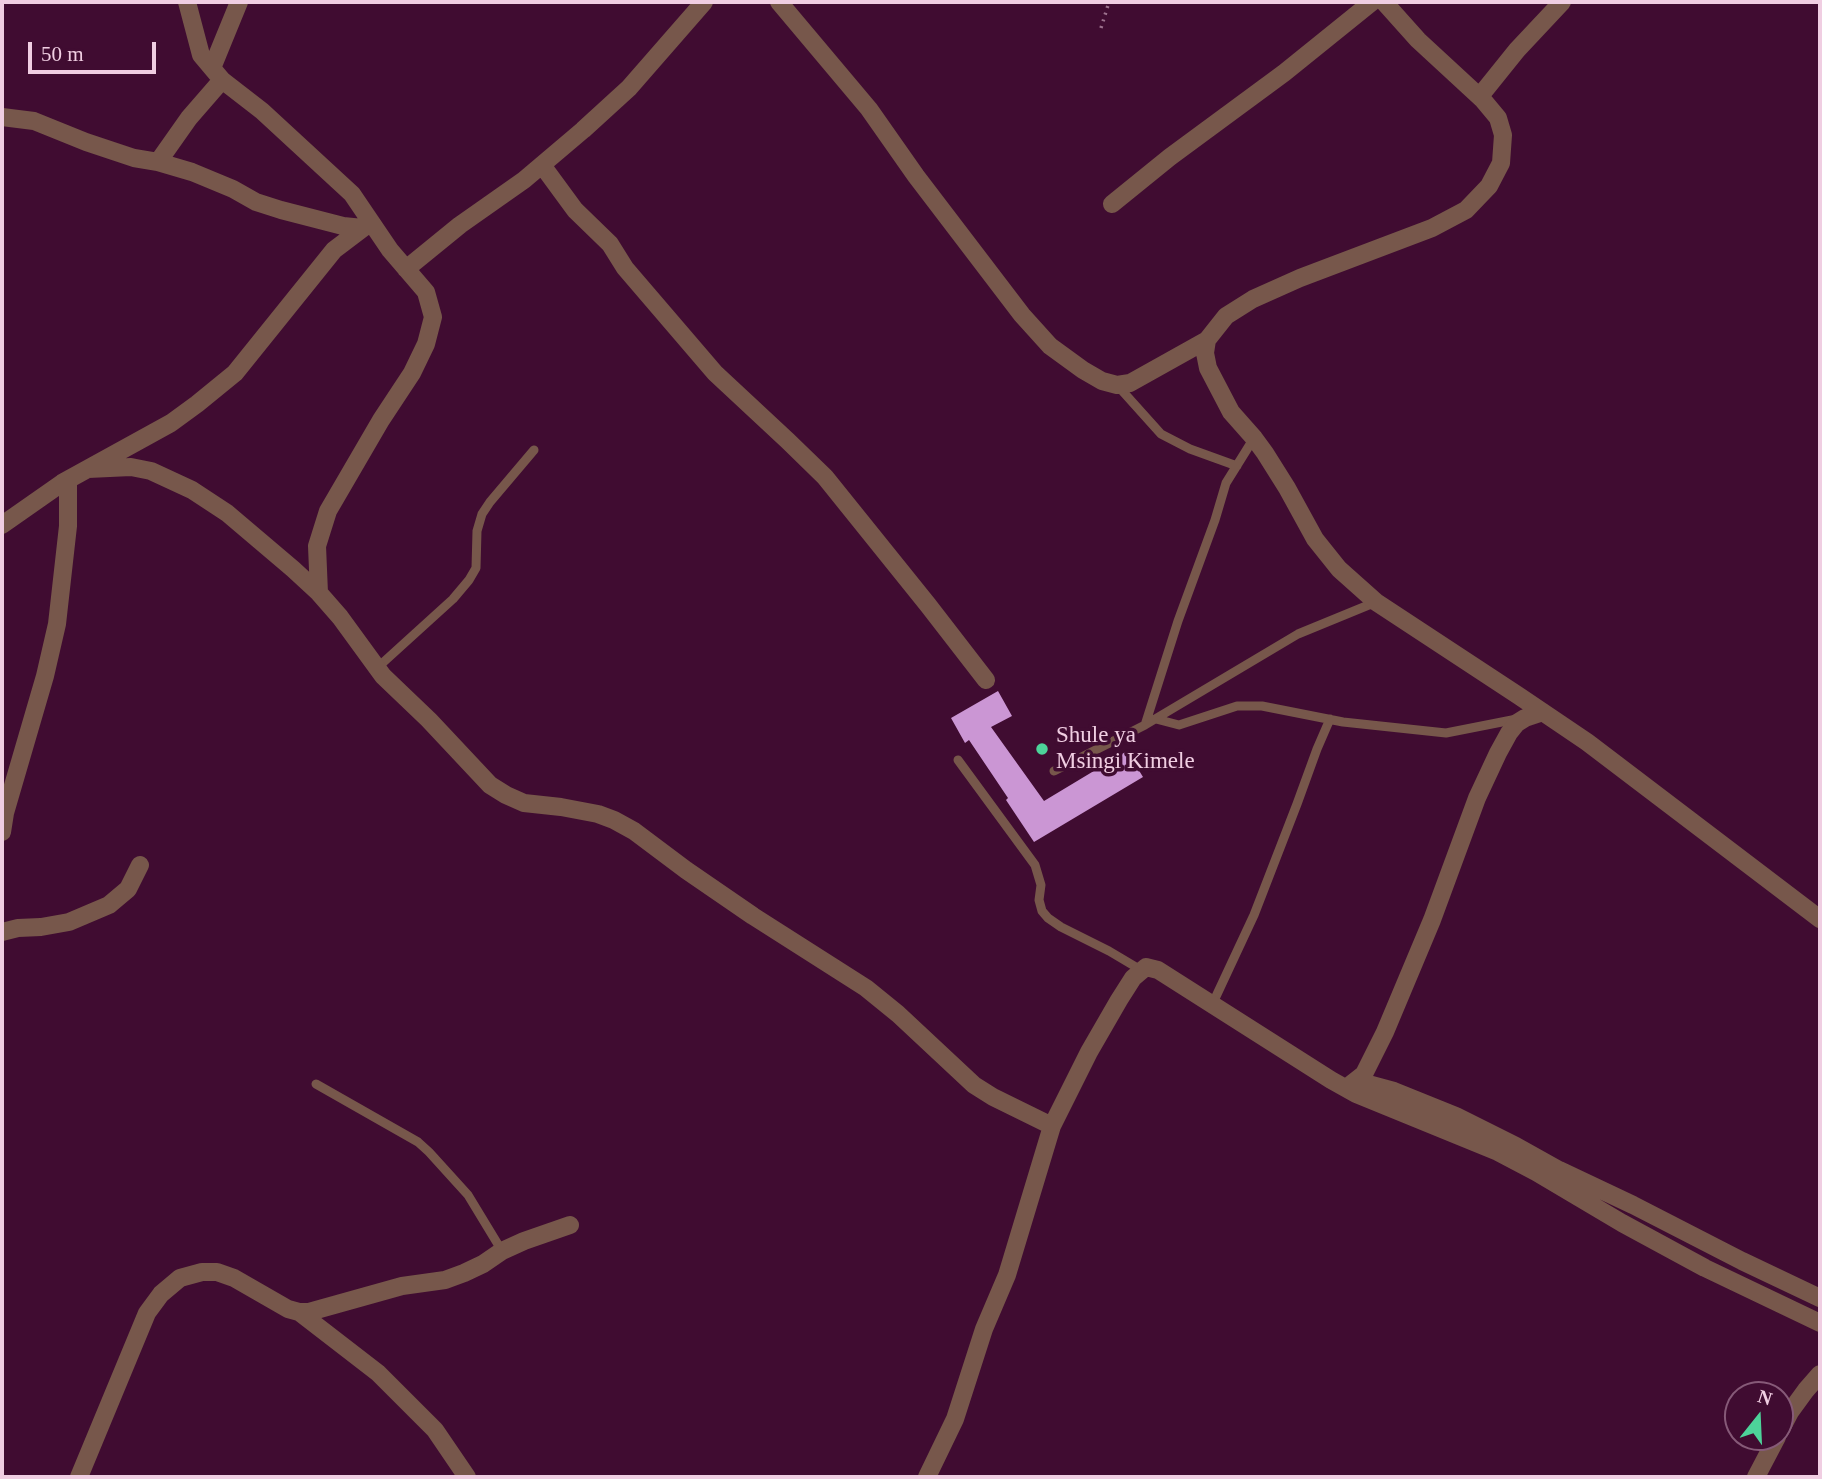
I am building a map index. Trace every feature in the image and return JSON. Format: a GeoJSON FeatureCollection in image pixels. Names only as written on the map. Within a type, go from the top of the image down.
{"type":"FeatureCollection","features":[{"type":"Feature","properties":{"kind":"street"},"geometry":{"type":"LineString","coordinates":[[187,2],[201,55],[217,74],[262,111],[352,194],[367,225],[426,292],[433,317],[426,344],[412,373],[328,511],[317,546],[319,593]]}},
{"type":"Feature","properties":{"kind":"street"},"geometry":{"type":"LineString","coordinates":[[158,162],[217,74],[239,2]]}},
{"type":"Feature","properties":{"kind":"street"},"geometry":{"type":"LineString","coordinates":[[406,269],[460,225],[524,180],[629,88],[704,2]]}},
{"type":"Feature","properties":{"kind":"street"},"geometry":{"type":"LineString","coordinates":[[779,2],[869,109],[916,176],[1050,346],[1101,381],[1117,385],[1130,383],[1207,340],[1226,316],[1253,299],[1300,278],[1432,228],[1466,210],[1489,187],[1501,163],[1503,135],[1498,118],[1479,96],[1418,40],[1384,2]]}},
{"type":"Feature","properties":{"kind":"street"},"geometry":{"type":"LineString","coordinates":[[1112,204],[1372,2]]}},
{"type":"Feature","properties":{"kind":"street"},"geometry":{"type":"LineString","coordinates":[[1479,96],[1562,2]]}},
{"type":"Feature","properties":{"kind":"street"},"geometry":{"type":"LineString","coordinates":[[2,117],[34,121],[134,158],[158,162],[209,178],[256,202],[281,210],[342,226],[367,225]]}},
{"type":"Feature","properties":{"kind":"street"},"geometry":{"type":"LineString","coordinates":[[542,165],[575,210],[610,244],[625,268],[715,373],[825,477],[986,680]]}},
{"type":"Feature","properties":{"kind":"street"},"geometry":{"type":"LineString","coordinates":[[2,525],[68,480],[171,423],[235,373],[334,250],[367,225]]}},
{"type":"Feature","properties":{"kind":"street"},"geometry":{"type":"LineString","coordinates":[[1207,340],[1205,353],[1208,368],[1231,412],[1254,438],[1287,488],[1315,539],[1339,569],[1376,602],[1597,750],[1820,919]]}},
{"type":"Feature","properties":{"kind":"street"},"geometry":{"type":"LineString","coordinates":[[88,469],[131,467],[151,471],[192,490],[227,513],[319,593],[383,676],[490,785],[524,803],[598,814],[634,831],[753,916],[866,988],[974,1085],[1052,1126]]}},
{"type":"Feature","properties":{"kind":"street"},"geometry":{"type":"LineString","coordinates":[[2,832],[5,813],[42,689],[57,624],[68,526],[68,480]]}},
{"type":"Feature","properties":{"kind":"street"},"geometry":{"type":"LineString","coordinates":[[1351,1084],[1364,1074],[1385,1032],[1482,787],[1509,733],[1525,718],[1543,712]]}},
{"type":"Feature","properties":{"kind":"street"},"geometry":{"type":"LineString","coordinates":[[2,932],[69,922],[109,905],[128,889],[140,865]]}},
{"type":"Feature","properties":{"kind":"street"},"geometry":{"type":"LineString","coordinates":[[927,1477],[955,1419],[984,1329],[1007,1275],[1052,1126],[1119,1000],[1146,967],[1158,970],[1212,1005],[1351,1084],[1394,1091],[1456,1116],[1559,1171],[1820,1298]]}},
{"type":"Feature","properties":{"kind":"street"},"geometry":{"type":"LineString","coordinates":[[1351,1084],[1356,1094],[1498,1152],[1705,1268],[1820,1323]]}},
{"type":"Feature","properties":{"kind":"street"},"geometry":{"type":"LineString","coordinates":[[79,1477],[147,1313],[161,1294],[180,1278],[202,1272],[217,1272],[234,1278],[288,1309],[309,1312],[402,1286],[445,1280],[483,1264],[502,1251],[570,1225]]}},
{"type":"Feature","properties":{"kind":"street"},"geometry":{"type":"LineString","coordinates":[[299,1312],[378,1373],[435,1430],[467,1477]]}},
{"type":"Feature","properties":{"kind":"street"},"geometry":{"type":"LineString","coordinates":[[1794,1406],[1820,1374]]}},
{"type":"Feature","properties":{"kind":"street"},"geometry":{"type":"LineString","coordinates":[[1756,1477],[1770,1451]]}},
{"type":"Feature","properties":{"kind":"lane"},"geometry":{"type":"LineString","coordinates":[[1117,385],[1161,434],[1190,449],[1237,466]]}},
{"type":"Feature","properties":{"kind":"lane"},"geometry":{"type":"LineString","coordinates":[[1144,725],[1226,483],[1254,438]]}},
{"type":"Feature","properties":{"kind":"lane"},"geometry":{"type":"LineString","coordinates":[[377,668],[453,599],[469,580],[476,568],[477,531],[482,514],[534,450]]}},
{"type":"Feature","properties":{"kind":"lane"},"geometry":{"type":"LineString","coordinates":[[1054,771],[1156,719],[1298,634],[1376,602]]}},
{"type":"Feature","properties":{"kind":"lane"},"geometry":{"type":"LineString","coordinates":[[1156,719],[1179,725],[1237,706],[1262,706],[1330,719],[1446,733],[1525,718]]}},
{"type":"Feature","properties":{"kind":"lane"},"geometry":{"type":"LineString","coordinates":[[1212,1005],[1254,915],[1330,719]]}},
{"type":"Feature","properties":{"kind":"lane"},"geometry":{"type":"LineString","coordinates":[[958,760],[1035,865],[1041,885],[1039,900],[1042,911],[1048,918],[1141,970]]}},
{"type":"Feature","properties":{"kind":"lane"},"geometry":{"type":"LineString","coordinates":[[316,1084],[418,1142],[468,1195],[502,1251]]}},
{"type":"Feature","properties":{"kind":"path"},"geometry":{"type":"LineString","coordinates":[[1101,28],[1109,2]]}},
{"type":"Feature","properties":{"kind":"building"},"geometry":{"type":"Polygon","coordinates":[[[998,691],[1012,716],[991,727],[1044,801],[1127,751],[1143,777],[1034,842],[1006,800],[1008,798],[969,740],[965,743],[951,718],[998,691]]]}},
{"type":"Feature","properties":{"kind":"place","name":"Shule ya Msingi Kimele"},"geometry":{"type":"Point","coordinates":[1042,749]}}]}
